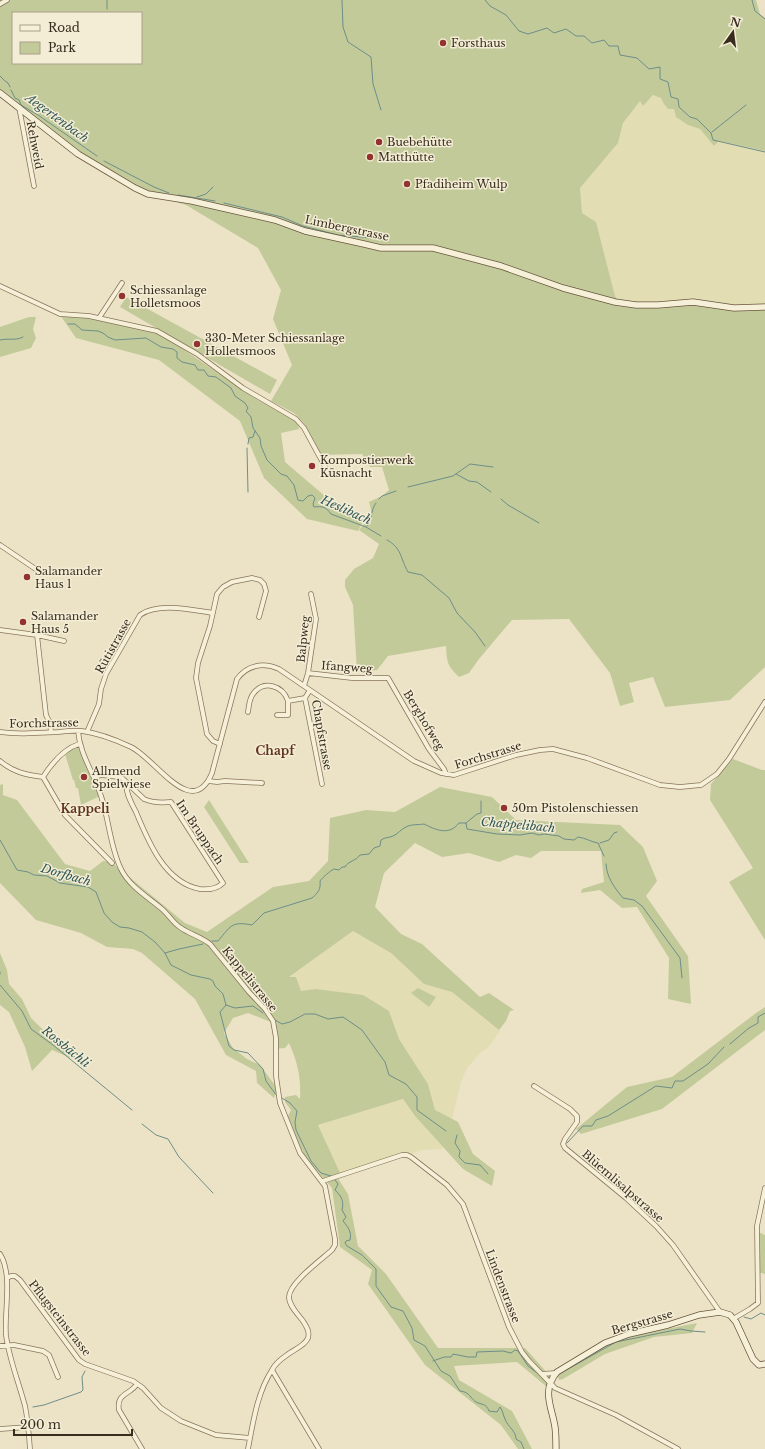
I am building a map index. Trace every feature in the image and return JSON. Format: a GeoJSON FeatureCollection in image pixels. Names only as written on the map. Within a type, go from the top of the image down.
{"type":"FeatureCollection","features":[{"type":"Feature","properties":{"kind":"street"},"geometry":{"type":"LineString","coordinates":[[0,4],[7,0]]}},
{"type":"Feature","properties":{"kind":"street","name":"Limbergstrasse"},"geometry":{"type":"LineString","coordinates":[[0,92],[78,154],[135,188],[148,194],[219,206],[268,218],[305,231],[381,248],[433,248],[501,266],[563,288],[615,302],[636,305],[692,302],[734,308],[765,307]]}},
{"type":"Feature","properties":{"kind":"street","name":"Rehweid"},"geometry":{"type":"LineString","coordinates":[[18,107],[34,186]]}},
{"type":"Feature","properties":{"kind":"street"},"geometry":{"type":"LineString","coordinates":[[99,318],[122,283]]}},
{"type":"Feature","properties":{"kind":"street"},"geometry":{"type":"LineString","coordinates":[[0,286],[60,314],[99,318],[157,330],[197,354],[242,388],[296,419],[304,428],[328,472]]}},
{"type":"Feature","properties":{"kind":"street"},"geometry":{"type":"LineString","coordinates":[[0,545],[40,572]]}},
{"type":"Feature","properties":{"kind":"street"},"geometry":{"type":"LineString","coordinates":[[220,744],[213,741],[208,734],[196,678],[198,663],[210,626],[217,594],[223,587],[232,582],[254,578],[261,581],[266,589],[264,603],[259,617]]}},
{"type":"Feature","properties":{"kind":"street","name":"Balpweg"},"geometry":{"type":"LineString","coordinates":[[304,686],[308,673],[316,619],[311,594]]}},
{"type":"Feature","properties":{"kind":"street","name":"Rütistrasse"},"geometry":{"type":"LineString","coordinates":[[86,732],[100,704],[101,689],[108,670],[126,637],[142,613],[156,609],[168,608],[213,613]]}},
{"type":"Feature","properties":{"kind":"street"},"geometry":{"type":"LineString","coordinates":[[0,630],[37,635],[64,641]]}},
{"type":"Feature","properties":{"kind":"street"},"geometry":{"type":"LineString","coordinates":[[37,635],[46,715],[50,723],[51,732]]}},
{"type":"Feature","properties":{"kind":"street","name":"Forchstrasse"},"geometry":{"type":"LineString","coordinates":[[0,732],[18,734],[78,730],[122,743],[140,752],[167,777],[186,790],[194,792],[200,790],[209,780],[236,682],[244,672],[256,666],[270,665],[279,669],[414,761],[430,769],[446,774],[457,775],[516,755],[553,749],[587,758],[660,785],[680,788],[702,785],[717,774],[729,759],[765,702]]}},
{"type":"Feature","properties":{"kind":"street","name":"Ifangweg"},"geometry":{"type":"LineString","coordinates":[[308,673],[352,678],[384,678]]}},
{"type":"Feature","properties":{"kind":"street","name":"Berghofweg"},"geometry":{"type":"LineString","coordinates":[[384,678],[390,680],[429,749],[446,774]]}},
{"type":"Feature","properties":{"kind":"street"},"geometry":{"type":"LineString","coordinates":[[248,712],[253,694],[259,688],[273,686],[285,693],[288,701],[288,715],[277,715]]}},
{"type":"Feature","properties":{"kind":"street","name":"Chapfstrasse"},"geometry":{"type":"LineString","coordinates":[[310,690],[306,698],[322,784]]}},
{"type":"Feature","properties":{"kind":"street"},"geometry":{"type":"LineString","coordinates":[[288,701],[306,698]]}},
{"type":"Feature","properties":{"kind":"street"},"geometry":{"type":"LineString","coordinates":[[78,730],[79,744],[94,777]]}},
{"type":"Feature","properties":{"kind":"street"},"geometry":{"type":"LineString","coordinates":[[43,777],[48,769],[63,753],[70,747],[79,744]]}},
{"type":"Feature","properties":{"kind":"street"},"geometry":{"type":"LineString","coordinates":[[0,760],[11,770],[22,774],[43,777]]}},
{"type":"Feature","properties":{"kind":"street","name":"Im Bruppach"},"geometry":{"type":"LineString","coordinates":[[94,777],[101,775],[119,777],[147,800],[161,803],[171,802],[223,883],[220,886],[210,890],[199,889],[186,883],[171,873],[160,861],[127,790],[127,784]]}},
{"type":"Feature","properties":{"kind":"street"},"geometry":{"type":"LineString","coordinates":[[43,777],[65,815],[112,863]]}},
{"type":"Feature","properties":{"kind":"street","name":"Kappelistrasse"},"geometry":{"type":"LineString","coordinates":[[94,777],[102,796],[120,867],[129,881],[182,930],[202,938],[210,944],[273,1021],[276,1032],[276,1076],[280,1100],[300,1153],[323,1182]]}},
{"type":"Feature","properties":{"kind":"street"},"geometry":{"type":"LineString","coordinates":[[209,780],[217,782],[262,783]]}},
{"type":"Feature","properties":{"kind":"street","name":"Blüemlisalpstrasse"},"geometry":{"type":"LineString","coordinates":[[534,1086],[570,1109],[577,1116],[577,1122],[563,1144],[565,1148],[626,1198],[656,1226],[673,1245],[720,1312]]}},
{"type":"Feature","properties":{"kind":"street","name":"Lindenstrasse"},"geometry":{"type":"LineString","coordinates":[[323,1182],[402,1155],[407,1155],[420,1163],[447,1185],[463,1204],[509,1327],[522,1352],[529,1361],[555,1388],[616,1415],[678,1449]]}},
{"type":"Feature","properties":{"kind":"street"},"geometry":{"type":"LineString","coordinates":[[248,1449],[260,1398],[272,1370],[282,1358],[302,1345],[308,1338],[306,1326],[291,1304],[289,1297],[291,1290],[297,1282],[332,1250],[335,1245],[326,1191],[323,1182]]}},
{"type":"Feature","properties":{"kind":"street"},"geometry":{"type":"LineString","coordinates":[[733,1319],[756,1305],[759,1299],[756,1231],[757,1220],[765,1188]]}},
{"type":"Feature","properties":{"kind":"street"},"geometry":{"type":"LineString","coordinates":[[0,1254],[7,1278],[6,1331],[8,1346],[25,1408],[30,1449]]}},
{"type":"Feature","properties":{"kind":"street","name":"Pflugsteinstrasse"},"geometry":{"type":"LineString","coordinates":[[7,1278],[15,1276],[20,1280],[83,1364],[126,1378],[137,1384],[161,1408],[181,1421],[216,1435],[250,1438]]}},
{"type":"Feature","properties":{"kind":"street"},"geometry":{"type":"LineString","coordinates":[[720,1312],[730,1315],[733,1319],[753,1359],[759,1365],[765,1364]]}},
{"type":"Feature","properties":{"kind":"street","name":"Bergstrasse"},"geometry":{"type":"LineString","coordinates":[[556,1373],[593,1349],[618,1338],[699,1315],[720,1312]]}},
{"type":"Feature","properties":{"kind":"street"},"geometry":{"type":"LineString","coordinates":[[0,1346],[14,1345],[43,1351],[49,1355],[58,1377]]}},
{"type":"Feature","properties":{"kind":"street"},"geometry":{"type":"LineString","coordinates":[[272,1370],[319,1449]]}},
{"type":"Feature","properties":{"kind":"street"},"geometry":{"type":"LineString","coordinates":[[542,1374],[556,1373],[548,1396],[554,1426],[556,1449]]}},
{"type":"Feature","properties":{"kind":"street"},"geometry":{"type":"LineString","coordinates":[[137,1384],[132,1390],[122,1397],[118,1405],[142,1449]]}},
{"type":"Feature","properties":{"kind":"street"},"geometry":{"type":"LineString","coordinates":[[0,1429],[28,1427]]}},
{"type":"Feature","properties":{"kind":"shaded area"},"geometry":{"type":"Polygon","coordinates":[[[653,95],[661,98],[664,104],[674,109],[688,125],[700,129],[714,146],[719,141],[765,151],[765,307],[622,305],[615,296],[596,222],[582,213],[580,188],[618,143],[623,123],[640,100],[643,105],[653,95]]]}},
{"type":"Feature","properties":{"kind":"shaded area"},"geometry":{"type":"Polygon","coordinates":[[[353,931],[391,953],[424,984],[452,992],[500,1031],[487,1049],[482,1051],[467,1068],[461,1082],[452,1119],[435,1110],[428,1084],[399,1039],[389,1011],[315,989],[301,991],[288,978],[353,931]]]}},
{"type":"Feature","properties":{"kind":"shaded area"},"geometry":{"type":"Polygon","coordinates":[[[403,1099],[415,1116],[443,1147],[441,1149],[421,1150],[414,1153],[411,1157],[402,1155],[341,1175],[318,1125],[403,1099]]]}},
{"type":"Feature","properties":{"kind":"green space"},"geometry":{"type":"Polygon","coordinates":[[[0,0],[756,0],[760,14],[765,18],[765,151],[719,141],[714,146],[700,129],[688,125],[676,117],[674,109],[668,109],[661,98],[653,95],[643,106],[640,101],[623,123],[618,143],[580,188],[582,213],[596,222],[615,296],[622,305],[686,304],[765,307],[765,667],[730,700],[665,707],[653,677],[629,683],[634,702],[620,706],[610,673],[569,619],[512,620],[469,673],[459,677],[448,663],[446,646],[388,656],[377,670],[357,672],[353,605],[345,587],[345,580],[354,569],[373,558],[379,544],[359,530],[372,514],[369,502],[382,496],[389,490],[382,467],[370,467],[362,454],[320,455],[304,423],[294,413],[271,401],[292,365],[273,319],[281,290],[258,248],[186,205],[156,196],[81,152],[0,93],[0,0]]]}},
{"type":"Feature","properties":{"kind":"green space","name":"330-Meter Schiessanlage Holletsmoos"},"geometry":{"type":"Polygon","coordinates":[[[126,297],[277,380],[270,394],[120,307],[126,297]]]}},
{"type":"Feature","properties":{"kind":"green space"},"geometry":{"type":"Polygon","coordinates":[[[60,315],[91,318],[158,332],[256,399],[297,422],[299,429],[281,433],[285,462],[339,508],[365,518],[358,531],[307,519],[264,478],[240,421],[159,360],[76,338],[60,315]]]}},
{"type":"Feature","properties":{"kind":"green space"},"geometry":{"type":"Polygon","coordinates":[[[29,317],[36,317],[33,329],[36,338],[31,348],[0,357],[0,327],[29,317]]]}},
{"type":"Feature","properties":{"kind":"green space"},"geometry":{"type":"Polygon","coordinates":[[[78,747],[100,796],[81,805],[78,788],[76,788],[65,754],[70,749],[78,747]]]}},
{"type":"Feature","properties":{"kind":"green space"},"geometry":{"type":"Polygon","coordinates":[[[733,759],[765,770],[765,940],[729,882],[753,868],[710,800],[711,784],[733,759]]]}},
{"type":"Feature","properties":{"kind":"green space"},"geometry":{"type":"Polygon","coordinates":[[[3,784],[3,795],[17,800],[65,864],[90,871],[103,861],[111,862],[185,923],[207,932],[273,887],[309,881],[328,861],[330,818],[366,810],[395,812],[440,787],[492,797],[516,820],[620,825],[643,847],[657,881],[646,896],[688,956],[691,1004],[668,999],[669,958],[637,907],[622,908],[600,890],[581,893],[582,889],[604,882],[601,851],[541,851],[531,858],[516,855],[499,862],[469,853],[442,857],[415,843],[384,873],[375,907],[401,934],[422,944],[480,997],[489,993],[514,1010],[510,1011],[506,1021],[499,1030],[452,992],[424,984],[391,953],[353,931],[289,977],[296,977],[301,991],[315,989],[363,995],[389,1011],[399,1039],[428,1084],[435,1110],[458,1122],[473,1154],[495,1171],[492,1186],[463,1169],[415,1116],[403,1099],[318,1125],[341,1175],[337,1177],[348,1194],[358,1246],[386,1274],[438,1348],[525,1348],[550,1376],[547,1387],[517,1362],[454,1366],[459,1380],[512,1411],[532,1449],[518,1449],[501,1425],[425,1365],[368,1284],[372,1270],[340,1247],[332,1188],[307,1159],[298,1144],[288,1116],[291,1110],[285,1102],[285,1097],[296,1095],[300,1099],[300,1084],[295,1057],[289,1043],[285,1048],[275,1049],[271,1022],[248,1013],[233,1018],[224,1033],[233,1048],[247,1059],[260,1065],[277,1088],[274,1098],[257,1083],[256,1071],[226,1055],[195,999],[142,953],[133,949],[107,947],[81,933],[36,920],[0,883],[0,785],[3,784]]]}},
{"type":"Feature","properties":{"kind":"green space"},"geometry":{"type":"Polygon","coordinates":[[[209,800],[249,863],[240,863],[204,807],[209,800]]]}},
{"type":"Feature","properties":{"kind":"green space"},"geometry":{"type":"Polygon","coordinates":[[[0,953],[7,970],[9,984],[22,999],[31,1018],[73,1059],[52,1050],[32,1071],[25,1047],[9,1012],[0,1005],[0,953]]]}},
{"type":"Feature","properties":{"kind":"green space"},"geometry":{"type":"Polygon","coordinates":[[[418,988],[436,997],[429,1007],[411,993],[418,988]]]}},
{"type":"Feature","properties":{"kind":"green space"},"geometry":{"type":"Polygon","coordinates":[[[765,1007],[765,1030],[662,1109],[581,1134],[576,1129],[627,1087],[672,1077],[765,1007]]]}},
{"type":"Feature","properties":{"kind":"green space"},"geometry":{"type":"Polygon","coordinates":[[[756,1231],[765,1235],[765,1274],[758,1272],[756,1231]]]}},
{"type":"Feature","properties":{"kind":"green space"},"geometry":{"type":"Polygon","coordinates":[[[697,1323],[692,1333],[654,1337],[605,1354],[559,1380],[557,1372],[593,1349],[624,1337],[697,1323]]]}},
{"type":"Feature","properties":{"kind":"waterway"},"geometry":{"type":"LineString","coordinates":[[107,0],[107,9]]}},
{"type":"Feature","properties":{"kind":"waterway"},"geometry":{"type":"LineString","coordinates":[[342,0],[343,27],[348,42],[371,57],[373,84],[381,110]]}},
{"type":"Feature","properties":{"kind":"waterway"},"geometry":{"type":"LineString","coordinates":[[485,0],[490,6],[506,15],[519,31],[528,34],[547,28],[554,33],[566,29],[576,36],[584,36],[592,43],[604,40],[609,46],[618,46],[620,55],[637,58],[649,69],[660,67],[660,79],[668,82],[671,97],[678,99],[679,107],[690,117],[697,119],[711,133]]}},
{"type":"Feature","properties":{"kind":"waterway"},"geometry":{"type":"LineString","coordinates":[[752,0],[755,11],[765,19]]}},
{"type":"Feature","properties":{"kind":"waterway","name":"Aegertenbach"},"geometry":{"type":"LineString","coordinates":[[0,76],[8,83],[10,87]]}},
{"type":"Feature","properties":{"kind":"waterway","name":"Aegertenbach"},"geometry":{"type":"LineString","coordinates":[[11,90],[21,105],[97,156]]}},
{"type":"Feature","properties":{"kind":"waterway"},"geometry":{"type":"LineString","coordinates":[[712,132],[746,105]]}},
{"type":"Feature","properties":{"kind":"waterway"},"geometry":{"type":"LineString","coordinates":[[711,133],[713,140],[765,152]]}},
{"type":"Feature","properties":{"kind":"waterway","name":"Aegertenbach"},"geometry":{"type":"LineString","coordinates":[[104,161],[154,187],[169,193]]}},
{"type":"Feature","properties":{"kind":"waterway"},"geometry":{"type":"LineString","coordinates":[[197,197],[206,194],[213,187]]}},
{"type":"Feature","properties":{"kind":"waterway"},"geometry":{"type":"LineString","coordinates":[[178,195],[215,201]]}},
{"type":"Feature","properties":{"kind":"waterway"},"geometry":{"type":"LineString","coordinates":[[224,203],[282,217],[303,226],[338,235],[372,238]]}},
{"type":"Feature","properties":{"kind":"waterway","name":"Heslibach"},"geometry":{"type":"LineString","coordinates":[[68,324],[75,324],[82,330],[98,331],[115,340],[146,338],[161,347],[173,349],[177,352],[177,358],[182,362],[195,365],[198,370],[204,370],[208,376],[216,377],[231,388],[235,396],[245,403],[248,408],[246,411],[251,417],[253,428],[260,438],[261,446],[267,460],[281,474],[287,476],[294,485],[298,500],[303,501],[308,496],[312,495],[315,498],[313,504],[314,507],[324,508],[331,514],[366,527],[381,536]]}},
{"type":"Feature","properties":{"kind":"waterway","name":"Heslibach"},"geometry":{"type":"LineString","coordinates":[[0,340],[18,339],[23,337]]}},
{"type":"Feature","properties":{"kind":"waterway"},"geometry":{"type":"LineString","coordinates":[[248,444],[249,438],[253,437],[255,431]]}},
{"type":"Feature","properties":{"kind":"waterway"},"geometry":{"type":"LineString","coordinates":[[247,448],[248,492]]}},
{"type":"Feature","properties":{"kind":"waterway"},"geometry":{"type":"LineString","coordinates":[[408,487],[453,476],[470,464],[493,467]]}},
{"type":"Feature","properties":{"kind":"waterway"},"geometry":{"type":"LineString","coordinates":[[456,474],[469,481],[477,482],[491,492]]}},
{"type":"Feature","properties":{"kind":"waterway"},"geometry":{"type":"LineString","coordinates":[[379,499],[382,496],[396,491]]}},
{"type":"Feature","properties":{"kind":"waterway"},"geometry":{"type":"LineString","coordinates":[[501,499],[508,505],[539,523]]}},
{"type":"Feature","properties":{"kind":"waterway"},"geometry":{"type":"LineString","coordinates":[[367,526],[376,503]]}},
{"type":"Feature","properties":{"kind":"waterway","name":"Heslibach"},"geometry":{"type":"LineString","coordinates":[[387,540],[398,550],[408,572],[422,575],[449,598],[457,613],[475,632],[485,646]]}},
{"type":"Feature","properties":{"kind":"waterway"},"geometry":{"type":"LineString","coordinates":[[466,823],[477,814],[481,813],[481,801]]}},
{"type":"Feature","properties":{"kind":"waterway","name":"Chappelibach"},"geometry":{"type":"LineString","coordinates":[[212,941],[218,941],[229,928],[235,924],[252,925],[264,913],[312,898],[319,891],[320,881],[331,871],[334,869],[339,870],[342,867],[345,867],[348,863],[360,855],[369,854],[374,848],[380,846],[381,840],[392,837],[410,825],[424,824],[438,830],[447,831],[459,823],[466,823],[467,829],[497,834],[520,835],[532,833],[539,835],[544,834],[559,836],[564,839],[574,840],[578,837],[598,843],[604,856]]}},
{"type":"Feature","properties":{"kind":"waterway"},"geometry":{"type":"LineString","coordinates":[[600,843],[609,840],[614,833],[617,832]]}},
{"type":"Feature","properties":{"kind":"waterway","name":"Dorfbach"},"geometry":{"type":"LineString","coordinates":[[0,840],[17,870],[34,875],[47,876],[60,883],[88,887],[96,892],[104,913],[112,922],[120,927],[142,932],[155,942],[165,953],[171,965],[191,975],[213,981],[215,986],[223,994],[226,1005],[220,1012],[229,1046],[234,1050],[248,1053],[263,1069],[266,1081],[277,1096]]}},
{"type":"Feature","properties":{"kind":"waterway","name":"Chappelibach"},"geometry":{"type":"LineString","coordinates":[[606,864],[609,878],[623,898],[634,900],[642,906],[680,958],[682,978]]}},
{"type":"Feature","properties":{"kind":"waterway","name":"Chappelibach"},"geometry":{"type":"LineString","coordinates":[[165,953],[203,944]]}},
{"type":"Feature","properties":{"kind":"waterway","name":"Rossbächli"},"geometry":{"type":"LineString","coordinates":[[0,985],[22,1011],[31,1029],[53,1045],[132,1110]]}},
{"type":"Feature","properties":{"kind":"waterway"},"geometry":{"type":"LineString","coordinates":[[226,1005],[235,1008],[253,1006],[263,1013]]}},
{"type":"Feature","properties":{"kind":"waterway"},"geometry":{"type":"LineString","coordinates":[[730,1044],[749,1028],[758,1023],[758,1017],[765,1013]]}},
{"type":"Feature","properties":{"kind":"waterway"},"geometry":{"type":"LineString","coordinates":[[275,1020],[282,1024],[290,1022],[305,1014],[315,1014],[328,1019],[343,1017],[362,1030],[385,1062],[389,1075],[406,1084],[417,1097],[417,1110],[446,1131]]}},
{"type":"Feature","properties":{"kind":"waterway"},"geometry":{"type":"LineString","coordinates":[[567,1143],[583,1126],[592,1126],[596,1120],[608,1116],[656,1086],[672,1088],[675,1081],[683,1081],[708,1064],[724,1047]]}},
{"type":"Feature","properties":{"kind":"waterway"},"geometry":{"type":"LineString","coordinates":[[282,1098],[290,1103],[297,1111],[295,1122],[296,1130],[311,1161],[321,1173],[331,1176]]}},
{"type":"Feature","properties":{"kind":"waterway"},"geometry":{"type":"LineString","coordinates":[[142,1124],[156,1135],[168,1139],[179,1157],[213,1193]]}},
{"type":"Feature","properties":{"kind":"waterway"},"geometry":{"type":"LineString","coordinates":[[457,1135],[455,1143],[460,1151],[459,1157],[465,1163],[480,1165],[488,1174]]}},
{"type":"Feature","properties":{"kind":"waterway"},"geometry":{"type":"LineString","coordinates":[[335,1180],[338,1184],[335,1190],[342,1199],[342,1210],[346,1217],[343,1221],[350,1232],[350,1240],[346,1241],[345,1243],[347,1246],[362,1255],[376,1269],[376,1286],[391,1307],[403,1311],[412,1328],[414,1340],[425,1346],[441,1371],[450,1376],[460,1391],[468,1394],[476,1402],[485,1405],[489,1411],[497,1412],[500,1407],[506,1422],[515,1434],[516,1439],[521,1442],[524,1449]]}},
{"type":"Feature","properties":{"kind":"waterway"},"geometry":{"type":"LineString","coordinates":[[744,1317],[751,1319],[761,1313],[765,1315]]}},
{"type":"Feature","properties":{"kind":"waterway"},"geometry":{"type":"LineString","coordinates":[[559,1374],[616,1342],[680,1329],[705,1332]]}},
{"type":"Feature","properties":{"kind":"waterway"},"geometry":{"type":"LineString","coordinates":[[433,1361],[444,1357],[451,1357],[453,1354],[476,1357],[477,1352],[503,1351],[511,1353],[515,1350],[518,1351],[528,1366],[541,1376]]}},
{"type":"Feature","properties":{"kind":"waterway"},"geometry":{"type":"LineString","coordinates":[[33,1407],[44,1405],[81,1392],[83,1390],[82,1377],[85,1371]]}},
{"type":"Feature","properties":{"kind":"place","name":"Forsthaus"},"geometry":{"type":"Point","coordinates":[443,43]}},
{"type":"Feature","properties":{"kind":"place","name":"Buebehütte"},"geometry":{"type":"Point","coordinates":[379,142]}},
{"type":"Feature","properties":{"kind":"place","name":"Matthütte"},"geometry":{"type":"Point","coordinates":[370,157]}},
{"type":"Feature","properties":{"kind":"place","name":"Pfadiheim Wulp"},"geometry":{"type":"Point","coordinates":[407,184]}},
{"type":"Feature","properties":{"kind":"place","name":"Schiessanlage Holletsmoos"},"geometry":{"type":"Point","coordinates":[122,296]}},
{"type":"Feature","properties":{"kind":"place","name":"330-Meter Schiessanlage Holletsmoos"},"geometry":{"type":"Point","coordinates":[197,344]}},
{"type":"Feature","properties":{"kind":"place","name":"Kompostierwerk Küsnacht"},"geometry":{"type":"Point","coordinates":[312,466]}},
{"type":"Feature","properties":{"kind":"place","name":"Salamander Haus 1"},"geometry":{"type":"Point","coordinates":[27,577]}},
{"type":"Feature","properties":{"kind":"place","name":"Salamander Haus 5"},"geometry":{"type":"Point","coordinates":[23,622]}},
{"type":"Feature","properties":{"kind":"place","name":"Allmend Spielwiese"},"geometry":{"type":"Point","coordinates":[84,777]}},
{"type":"Feature","properties":{"kind":"place","name":"50m Pistolenschiessen"},"geometry":{"type":"Point","coordinates":[504,808]}},
{"type":"Feature","properties":{"kind":"district","name":"Chapf"},"geometry":{"type":"Point","coordinates":[275,751]}},
{"type":"Feature","properties":{"kind":"district","name":"Kappeli"},"geometry":{"type":"Point","coordinates":[85,809]}}]}
